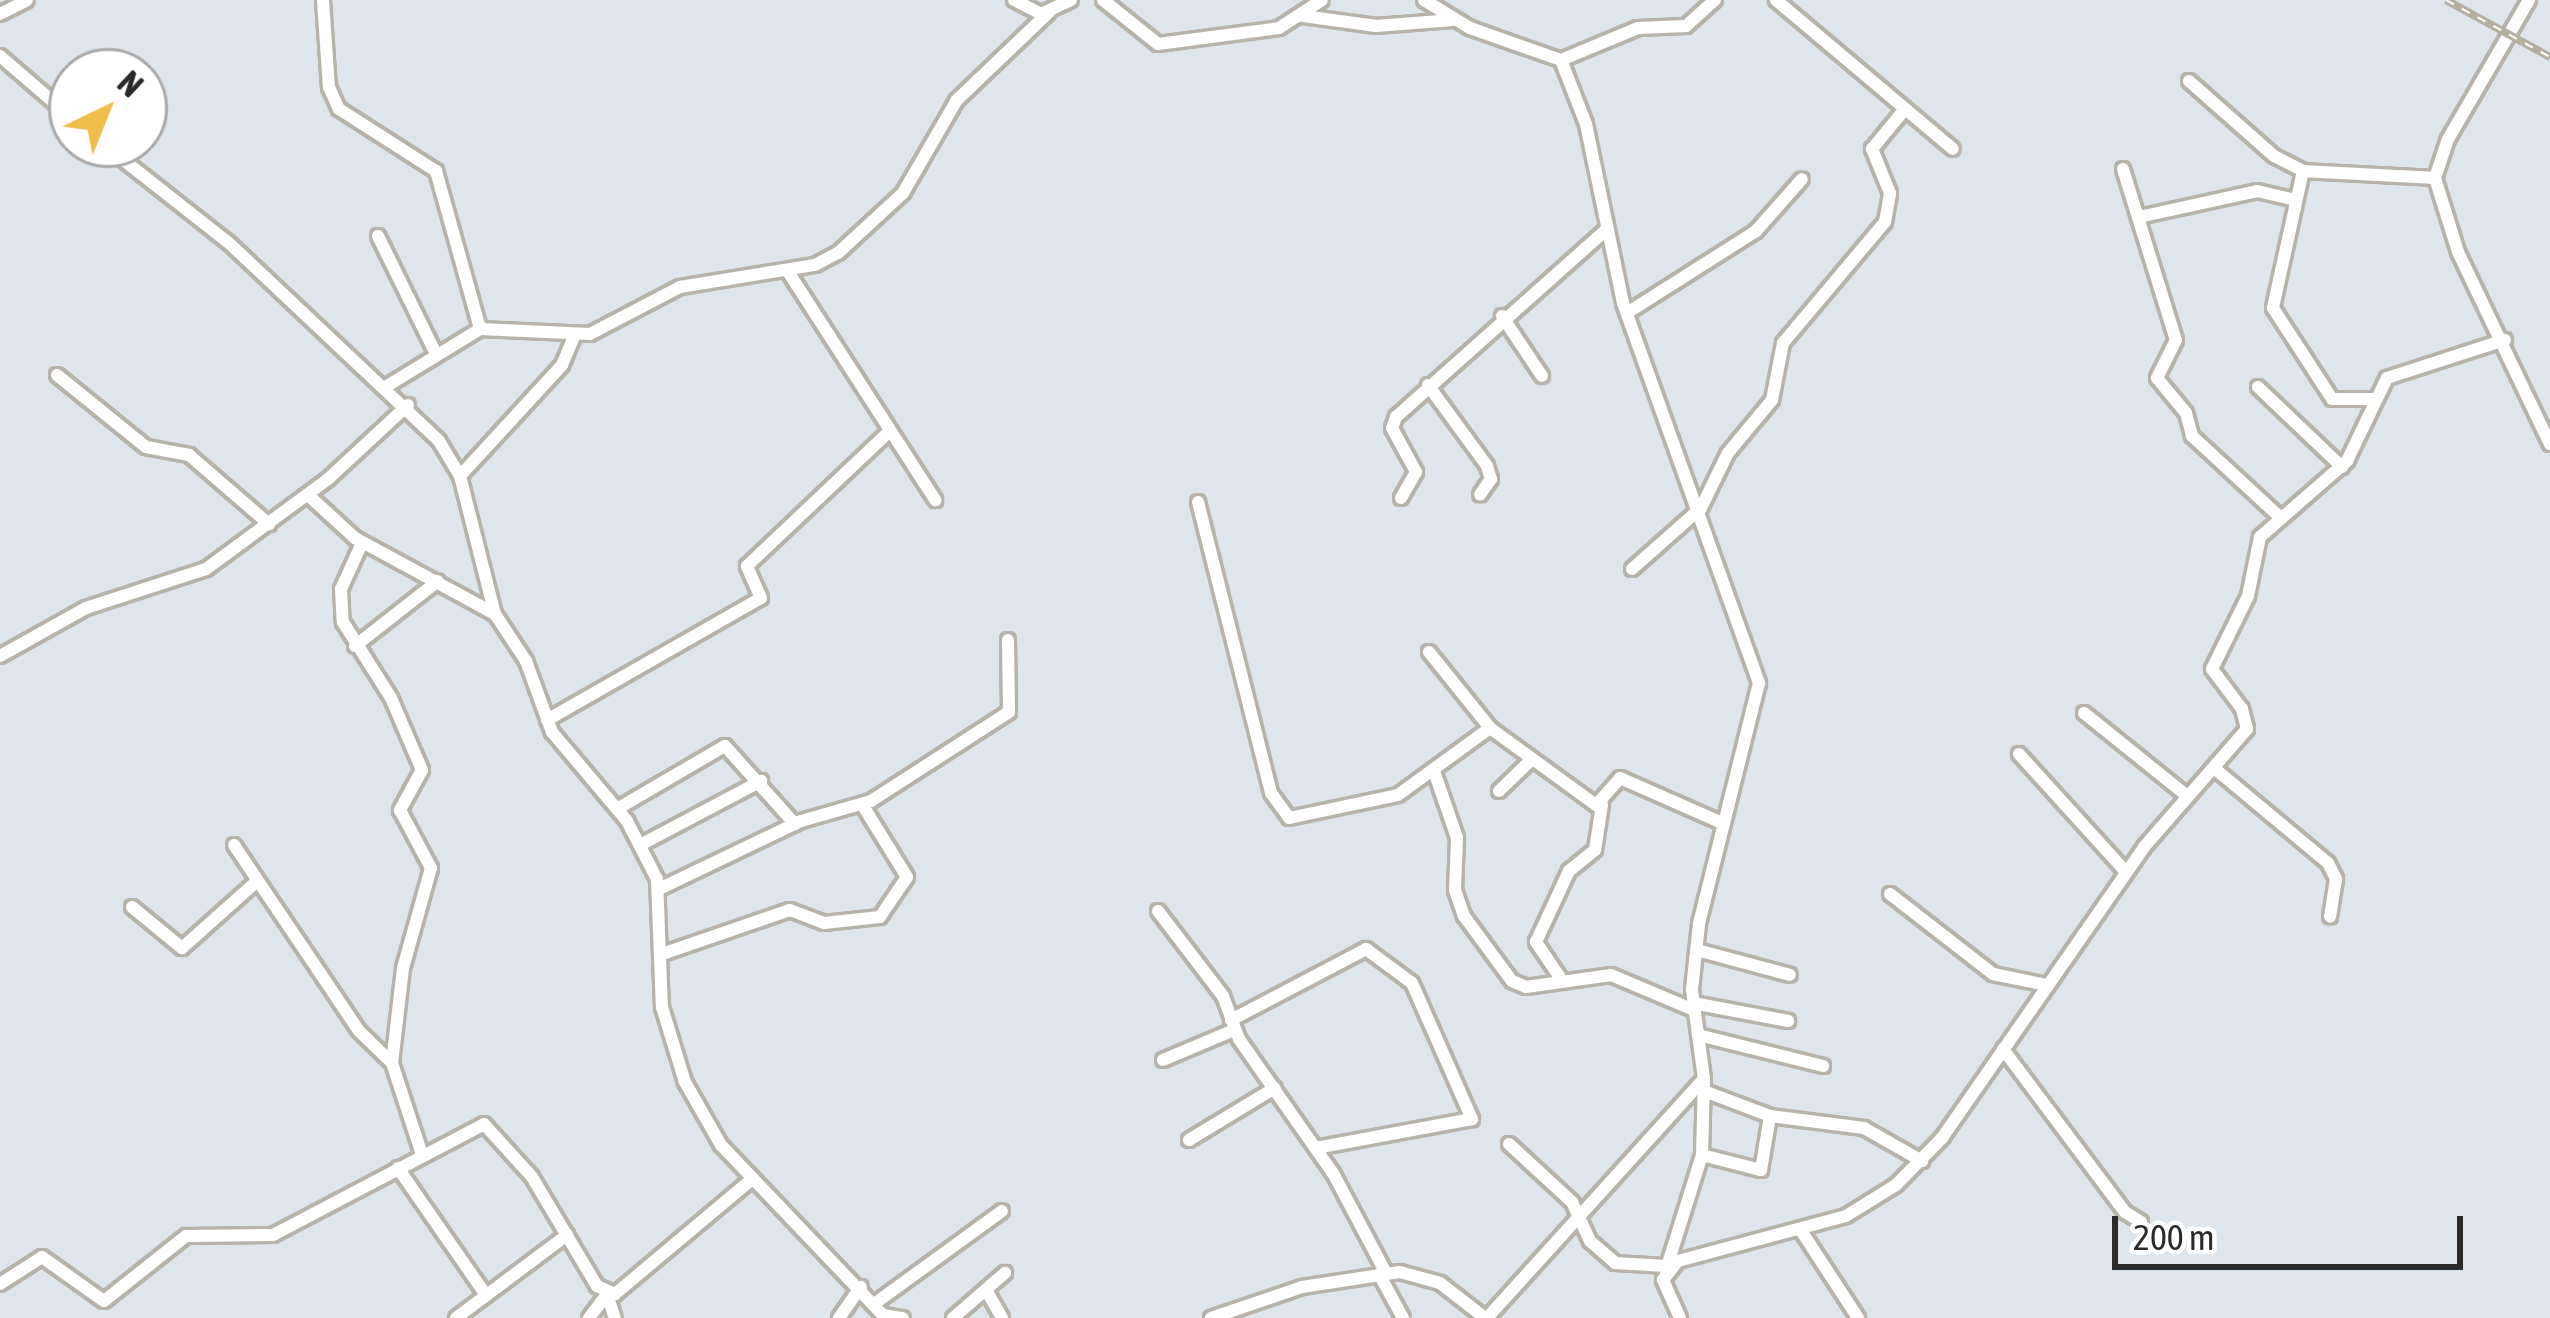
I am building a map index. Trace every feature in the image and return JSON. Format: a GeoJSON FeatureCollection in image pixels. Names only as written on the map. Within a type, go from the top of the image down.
{"type":"FeatureCollection","features":[{"type":"Feature","properties":{"kind":"street"},"geometry":{"type":"LineString","coordinates":[[0,14],[27,0]]}},
{"type":"Feature","properties":{"kind":"street"},"geometry":{"type":"LineString","coordinates":[[323,0],[329,87],[354,122],[436,171],[480,329]]}},
{"type":"Feature","properties":{"kind":"street"},"geometry":{"type":"LineString","coordinates":[[1015,0],[1033,13],[1049,12]]}},
{"type":"Feature","properties":{"kind":"street"},"geometry":{"type":"LineString","coordinates":[[387,386],[480,329],[524,326],[574,337],[680,287],[787,270],[858,239],[903,194],[957,100],[1049,12],[1071,0]]}},
{"type":"Feature","properties":{"kind":"street"},"geometry":{"type":"LineString","coordinates":[[1103,0],[1158,44],[1279,28],[1322,0]]}},
{"type":"Feature","properties":{"kind":"street"},"geometry":{"type":"LineString","coordinates":[[1424,0],[1454,20],[1561,60],[1638,28],[1686,26],[1714,0]]}},
{"type":"Feature","properties":{"kind":"street"},"geometry":{"type":"LineString","coordinates":[[1776,0],[1953,149]]}},
{"type":"Feature","properties":{"kind":"street"},"geometry":{"type":"LineString","coordinates":[[2529,0],[2448,139],[2435,178],[2458,252],[2505,340],[2550,444]]}},
{"type":"Feature","properties":{"kind":"street"},"geometry":{"type":"LineString","coordinates":[[1303,16],[1376,26],[1454,20]]}},
{"type":"Feature","properties":{"kind":"street"},"geometry":{"type":"LineString","coordinates":[[0,56],[48,97]]}},
{"type":"Feature","properties":{"kind":"street"},"geometry":{"type":"LineString","coordinates":[[1561,60],[1586,124],[1627,313],[1701,508],[1759,683],[1722,823],[1697,950],[1694,1006],[1704,1085],[1702,1155],[1666,1268],[1666,1291],[1681,1318]]}},
{"type":"Feature","properties":{"kind":"street"},"geometry":{"type":"LineString","coordinates":[[2189,81],[2303,171],[2435,178]]}},
{"type":"Feature","properties":{"kind":"street"},"geometry":{"type":"LineString","coordinates":[[1632,569],[1701,508],[1728,453],[1772,400],[1783,343],[1885,222],[1890,193],[1872,149],[1905,109]]}},
{"type":"Feature","properties":{"kind":"street"},"geometry":{"type":"LineString","coordinates":[[134,168],[229,243],[387,386],[460,476],[495,614],[526,661],[547,720],[642,844],[659,889],[667,1038],[705,1120],[753,1178],[881,1312],[903,1318]]}},
{"type":"Feature","properties":{"kind":"street"},"geometry":{"type":"LineString","coordinates":[[2123,169],[2176,340],[2157,377],[2186,413],[2192,436],[2281,518]]}},
{"type":"Feature","properties":{"kind":"street"},"geometry":{"type":"LineString","coordinates":[[2303,171],[2275,314],[2332,399],[2372,399]]}},
{"type":"Feature","properties":{"kind":"street"},"geometry":{"type":"LineString","coordinates":[[1627,313],[1756,231],[1802,179]]}},
{"type":"Feature","properties":{"kind":"street"},"geometry":{"type":"LineString","coordinates":[[2139,217],[2257,191],[2296,200]]}},
{"type":"Feature","properties":{"kind":"street"},"geometry":{"type":"LineString","coordinates":[[1401,498],[1416,472],[1392,428],[1428,385],[1502,316],[1607,229]]}},
{"type":"Feature","properties":{"kind":"street"},"geometry":{"type":"LineString","coordinates":[[378,236],[436,354]]}},
{"type":"Feature","properties":{"kind":"street"},"geometry":{"type":"LineString","coordinates":[[787,270],[935,500]]}},
{"type":"Feature","properties":{"kind":"street"},"geometry":{"type":"LineString","coordinates":[[1502,316],[1543,376]]}},
{"type":"Feature","properties":{"kind":"street"},"geometry":{"type":"LineString","coordinates":[[460,476],[562,365],[574,337]]}},
{"type":"Feature","properties":{"kind":"street"},"geometry":{"type":"LineString","coordinates":[[1509,1144],[1577,1211],[1590,1240],[1615,1263],[1666,1268],[1700,1253],[1802,1232],[1875,1200],[1922,1161],[2126,872],[2248,722],[2217,684],[2212,663],[2248,596],[2260,537],[2342,466],[2372,399],[2401,370],[2505,340]]}},
{"type":"Feature","properties":{"kind":"street"},"geometry":{"type":"LineString","coordinates":[[58,375],[146,447],[189,455],[269,524]]}},
{"type":"Feature","properties":{"kind":"street"},"geometry":{"type":"LineString","coordinates":[[1428,385],[1487,466],[1491,479],[1480,495]]}},
{"type":"Feature","properties":{"kind":"street"},"geometry":{"type":"LineString","coordinates":[[2258,387],[2342,466]]}},
{"type":"Feature","properties":{"kind":"street"},"geometry":{"type":"LineString","coordinates":[[0,656],[86,608],[206,569],[308,494],[407,405]]}},
{"type":"Feature","properties":{"kind":"street"},"geometry":{"type":"LineString","coordinates":[[547,720],[761,598],[747,566],[890,431]]}},
{"type":"Feature","properties":{"kind":"street"},"geometry":{"type":"LineString","coordinates":[[308,494],[362,543],[495,614]]}},
{"type":"Feature","properties":{"kind":"street"},"geometry":{"type":"LineString","coordinates":[[1198,502],[1280,810],[1306,818],[1360,806],[1436,774],[1490,728]]}},
{"type":"Feature","properties":{"kind":"street"},"geometry":{"type":"LineString","coordinates":[[362,543],[339,606],[420,764],[401,816],[428,850],[431,868],[403,968],[392,1064],[422,1155]]}},
{"type":"Feature","properties":{"kind":"street"},"geometry":{"type":"LineString","coordinates":[[356,646],[438,581]]}},
{"type":"Feature","properties":{"kind":"street"},"geometry":{"type":"LineString","coordinates":[[659,889],[795,824],[862,803],[1009,712],[1008,640]]}},
{"type":"Feature","properties":{"kind":"street"},"geometry":{"type":"LineString","coordinates":[[1429,652],[1490,728],[1602,805]]}},
{"type":"Feature","properties":{"kind":"street"},"geometry":{"type":"LineString","coordinates":[[2084,713],[2186,795]]}},
{"type":"Feature","properties":{"kind":"street"},"geometry":{"type":"LineString","coordinates":[[617,809],[725,746],[795,824]]}},
{"type":"Feature","properties":{"kind":"street"},"geometry":{"type":"LineString","coordinates":[[2018,754],[2126,872]]}},
{"type":"Feature","properties":{"kind":"street"},"geometry":{"type":"LineString","coordinates":[[1499,791],[1532,759]]}},
{"type":"Feature","properties":{"kind":"street"},"geometry":{"type":"LineString","coordinates":[[2214,767],[2323,857],[2336,879],[2330,917]]}},
{"type":"Feature","properties":{"kind":"street"},"geometry":{"type":"LineString","coordinates":[[1436,774],[1457,838],[1455,890],[1464,916],[1512,981],[1526,987],[1611,975],[1694,1006],[1788,1021]]}},
{"type":"Feature","properties":{"kind":"street"},"geometry":{"type":"LineString","coordinates":[[1561,979],[1537,942],[1569,871],[1594,850],[1602,805],[1620,778],[1722,823]]}},
{"type":"Feature","properties":{"kind":"street"},"geometry":{"type":"LineString","coordinates":[[642,844],[761,781]]}},
{"type":"Feature","properties":{"kind":"street"},"geometry":{"type":"LineString","coordinates":[[665,953],[790,910],[824,923],[880,917],[907,877],[862,803]]}},
{"type":"Feature","properties":{"kind":"street"},"geometry":{"type":"LineString","coordinates":[[234,845],[255,884],[359,1030],[392,1064]]}},
{"type":"Feature","properties":{"kind":"street"},"geometry":{"type":"LineString","coordinates":[[132,907],[182,948],[255,884]]}},
{"type":"Feature","properties":{"kind":"street"},"geometry":{"type":"LineString","coordinates":[[1890,894],[1993,974],[2046,985]]}},
{"type":"Feature","properties":{"kind":"street"},"geometry":{"type":"LineString","coordinates":[[1158,911],[1218,988],[1232,1025],[1316,1148],[1402,1318]]}},
{"type":"Feature","properties":{"kind":"street"},"geometry":{"type":"LineString","coordinates":[[1163,1060],[1366,949],[1412,983],[1472,1119],[1316,1148]]}},
{"type":"Feature","properties":{"kind":"street"},"geometry":{"type":"LineString","coordinates":[[1697,950],[1790,974]]}},
{"type":"Feature","properties":{"kind":"street"},"geometry":{"type":"LineString","coordinates":[[1698,1035],[1823,1066]]}},
{"type":"Feature","properties":{"kind":"street"},"geometry":{"type":"LineString","coordinates":[[2003,1049],[2125,1212],[2141,1222]]}},
{"type":"Feature","properties":{"kind":"street"},"geometry":{"type":"LineString","coordinates":[[1704,1085],[1771,1116],[1864,1129],[1922,1161]]}},
{"type":"Feature","properties":{"kind":"street"},"geometry":{"type":"LineString","coordinates":[[1211,1318],[1302,1287],[1383,1274],[1440,1283],[1481,1317],[1577,1211],[1704,1085]]}},
{"type":"Feature","properties":{"kind":"street"},"geometry":{"type":"LineString","coordinates":[[1189,1140],[1275,1088]]}},
{"type":"Feature","properties":{"kind":"street"},"geometry":{"type":"LineString","coordinates":[[1702,1155],[1761,1170],[1771,1116]]}},
{"type":"Feature","properties":{"kind":"street"},"geometry":{"type":"LineString","coordinates":[[0,1284],[42,1257],[104,1300],[186,1236],[273,1235],[484,1124],[532,1177],[607,1294],[615,1318]]}},
{"type":"Feature","properties":{"kind":"street"},"geometry":{"type":"LineString","coordinates":[[398,1168],[486,1295]]}},
{"type":"Feature","properties":{"kind":"street"},"geometry":{"type":"LineString","coordinates":[[589,1318],[607,1294],[638,1279],[753,1178]]}},
{"type":"Feature","properties":{"kind":"street"},"geometry":{"type":"LineString","coordinates":[[881,1312],[1002,1211]]}},
{"type":"Feature","properties":{"kind":"street"},"geometry":{"type":"LineString","coordinates":[[1802,1232],[1858,1318]]}},
{"type":"Feature","properties":{"kind":"street"},"geometry":{"type":"LineString","coordinates":[[456,1318],[567,1235]]}},
{"type":"Feature","properties":{"kind":"street"},"geometry":{"type":"LineString","coordinates":[[953,1318],[1005,1273]]}},
{"type":"Feature","properties":{"kind":"street"},"geometry":{"type":"LineString","coordinates":[[839,1318],[860,1287]]}},
{"type":"Feature","properties":{"kind":"street"},"geometry":{"type":"LineString","coordinates":[[986,1290],[1002,1318]]}},
{"type":"Feature","properties":{"kind":"railway"},"geometry":{"type":"LineString","coordinates":[[2446,0],[2550,57]]}}]}
